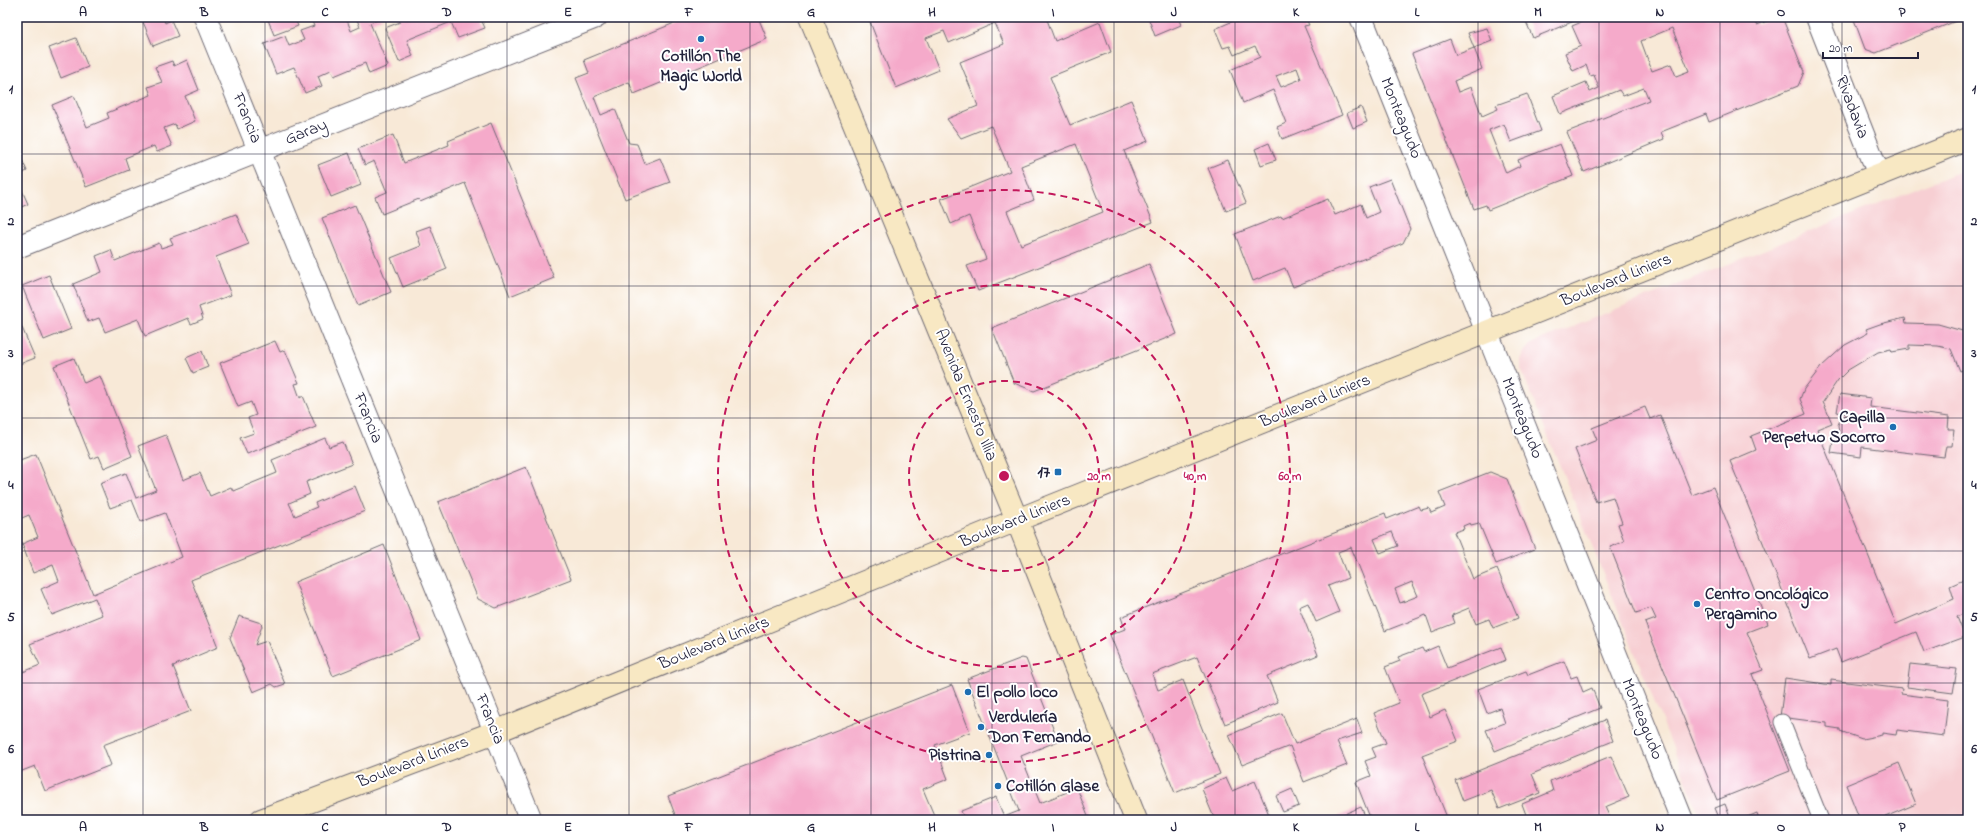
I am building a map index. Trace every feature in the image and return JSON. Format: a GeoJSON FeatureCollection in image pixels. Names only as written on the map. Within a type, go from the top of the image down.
{"type":"FeatureCollection","features":[{"type":"Feature","properties":{"kind":"main road","name":"Avenida Ernesto Illia"},"geometry":{"type":"LineString","coordinates":[[810,17],[1017,520],[1136,820]]}},
{"type":"Feature","properties":{"kind":"main road","name":"Boulevard Liniers"},"geometry":{"type":"LineString","coordinates":[[261,820],[495,732],[1017,520],[1968,139]]}},
{"type":"Feature","properties":{"kind":"street","name":"Francia"},"geometry":{"type":"LineString","coordinates":[[205,17],[531,820]]}},
{"type":"Feature","properties":{"kind":"street","name":"Garay"},"geometry":{"type":"LineString","coordinates":[[17,247],[596,17]]}},
{"type":"Feature","properties":{"kind":"street","name":"Monteagudo"},"geometry":{"type":"LineString","coordinates":[[1361,17],[1682,820]]}},
{"type":"Feature","properties":{"kind":"street","name":"Rivadavia"},"geometry":{"type":"LineString","coordinates":[[1817,17],[1879,175]]}},
{"type":"Feature","properties":{"kind":"lane"},"geometry":{"type":"LineString","coordinates":[[1782,722],[1821,820]]}},
{"type":"Feature","properties":{"kind":"shaded area"},"geometry":{"type":"Polygon","coordinates":[[[1968,168],[1968,820],[1702,820],[1521,369],[1521,360],[1524,352],[1530,345],[1539,340],[1968,168]]]}},
{"type":"Feature","properties":{"kind":"building"},"geometry":{"type":"Polygon","coordinates":[[[141,17],[163,17],[165,23],[171,20],[178,36],[153,46],[141,17]]]}},
{"type":"Feature","properties":{"kind":"building"},"geometry":{"type":"Polygon","coordinates":[[[267,17],[294,17],[298,26],[274,35],[267,17]]]}},
{"type":"Feature","properties":{"kind":"building"},"geometry":{"type":"Polygon","coordinates":[[[310,17],[346,17],[351,31],[360,27],[356,17],[384,17],[370,23],[388,66],[369,74],[365,63],[334,76],[331,70],[318,76],[322,86],[305,93],[294,67],[276,74],[264,44],[285,36],[289,46],[304,40],[300,31],[314,26],[310,17]]]}},
{"type":"Feature","properties":{"kind":"building"},"geometry":{"type":"Polygon","coordinates":[[[398,17],[480,17],[485,28],[458,38],[451,22],[407,40],[413,56],[399,62],[385,28],[400,22],[398,17]]]}},
{"type":"Feature","properties":{"kind":"building"},"geometry":{"type":"Polygon","coordinates":[[[689,17],[758,17],[767,39],[634,94],[629,82],[594,97],[601,115],[615,109],[629,143],[637,144],[645,164],[660,158],[670,182],[625,199],[576,78],[589,73],[584,60],[689,17]]]}},
{"type":"Feature","properties":{"kind":"building"},"geometry":{"type":"Polygon","coordinates":[[[868,17],[1046,17],[1055,41],[1100,22],[1111,52],[1050,77],[1070,125],[1131,100],[1148,141],[1124,151],[1153,222],[978,291],[967,266],[986,259],[969,216],[951,224],[941,199],[1010,171],[991,126],[961,138],[947,119],[978,106],[960,62],[1004,44],[995,23],[949,43],[944,31],[926,38],[939,70],[896,88],[868,17]],[[1076,144],[1021,166],[1034,200],[1007,211],[1021,245],[1103,212],[1076,144]]]}},
{"type":"Feature","properties":{"kind":"building"},"geometry":{"type":"Polygon","coordinates":[[[1148,17],[1178,17],[1181,25],[1155,36],[1148,17]]]}},
{"type":"Feature","properties":{"kind":"building"},"geometry":{"type":"Polygon","coordinates":[[[1231,17],[1305,17],[1309,25],[1304,26],[1342,115],[1282,139],[1277,127],[1286,123],[1273,90],[1243,103],[1230,70],[1260,57],[1255,46],[1234,55],[1230,46],[1223,48],[1215,29],[1233,21],[1231,17]],[[1297,68],[1276,76],[1281,87],[1301,79],[1297,68]]]}},
{"type":"Feature","properties":{"kind":"building"},"geometry":{"type":"Polygon","coordinates":[[[1524,17],[1584,17],[1533,38],[1524,17]]]}},
{"type":"Feature","properties":{"kind":"building"},"geometry":{"type":"Polygon","coordinates":[[[1594,17],[1754,17],[1757,25],[1777,17],[1782,17],[1804,72],[1798,86],[1709,122],[1706,114],[1661,132],[1664,139],[1584,172],[1567,132],[1649,100],[1644,88],[1623,96],[1619,90],[1560,114],[1553,96],[1586,82],[1590,92],[1599,88],[1594,75],[1590,76],[1586,65],[1573,71],[1565,53],[1581,46],[1572,26],[1594,17]],[[1672,28],[1641,41],[1652,71],[1671,64],[1676,76],[1689,71],[1672,28]]]}},
{"type":"Feature","properties":{"kind":"building"},"geometry":{"type":"Polygon","coordinates":[[[1853,17],[1966,17],[1876,53],[1865,49],[1853,17]]]}},
{"type":"Feature","properties":{"kind":"building"},"geometry":{"type":"Polygon","coordinates":[[[1487,28],[1492,41],[1474,48],[1468,33],[1487,28]]]}},
{"type":"Feature","properties":{"kind":"building"},"geometry":{"type":"Polygon","coordinates":[[[76,38],[88,67],[61,78],[49,48],[76,38]]]}},
{"type":"Feature","properties":{"kind":"building"},"geometry":{"type":"Polygon","coordinates":[[[1450,39],[1456,55],[1474,48],[1482,69],[1454,81],[1458,92],[1471,87],[1482,116],[1498,109],[1496,105],[1527,94],[1541,131],[1511,142],[1504,124],[1489,130],[1506,173],[1520,166],[1518,160],[1560,144],[1573,176],[1488,210],[1486,205],[1474,209],[1412,54],[1450,39]]]}},
{"type":"Feature","properties":{"kind":"building"},"geometry":{"type":"Polygon","coordinates":[[[187,60],[199,90],[185,96],[195,121],[177,129],[175,124],[164,128],[172,146],[157,152],[154,146],[125,158],[129,170],[86,187],[52,105],[74,96],[87,127],[109,118],[107,113],[151,95],[148,87],[162,82],[155,67],[172,61],[174,66],[187,60]]]}},
{"type":"Feature","properties":{"kind":"building"},"geometry":{"type":"Polygon","coordinates":[[[1361,107],[1367,122],[1353,128],[1347,113],[1361,107]]]}},
{"type":"Feature","properties":{"kind":"building"},"geometry":{"type":"Polygon","coordinates":[[[491,123],[554,278],[510,296],[465,183],[420,202],[419,199],[382,214],[375,197],[387,192],[374,161],[365,165],[358,149],[393,135],[404,163],[449,145],[448,141],[491,123]]]}},
{"type":"Feature","properties":{"kind":"building"},"geometry":{"type":"Polygon","coordinates":[[[1269,143],[1276,160],[1261,165],[1255,149],[1269,143]]]}},
{"type":"Feature","properties":{"kind":"building"},"geometry":{"type":"Polygon","coordinates":[[[17,148],[27,171],[17,176],[17,148]]]}},
{"type":"Feature","properties":{"kind":"building"},"geometry":{"type":"Polygon","coordinates":[[[349,153],[361,185],[331,197],[318,165],[349,153]]]}},
{"type":"Feature","properties":{"kind":"building"},"geometry":{"type":"Polygon","coordinates":[[[1228,160],[1246,203],[1226,211],[1208,168],[1228,160]]]}},
{"type":"Feature","properties":{"kind":"building"},"geometry":{"type":"Polygon","coordinates":[[[17,179],[28,204],[17,209],[17,179]]]}},
{"type":"Feature","properties":{"kind":"building"},"geometry":{"type":"Polygon","coordinates":[[[1390,179],[1410,229],[1403,243],[1293,287],[1285,268],[1253,281],[1235,234],[1281,216],[1282,218],[1328,199],[1335,215],[1361,204],[1366,218],[1379,212],[1369,187],[1390,179]]]}},
{"type":"Feature","properties":{"kind":"building"},"geometry":{"type":"Polygon","coordinates":[[[355,205],[391,292],[358,306],[322,218],[355,205]]]}},
{"type":"Feature","properties":{"kind":"building"},"geometry":{"type":"Polygon","coordinates":[[[236,214],[249,244],[216,257],[231,295],[199,307],[203,319],[191,324],[188,318],[145,336],[138,319],[105,332],[99,318],[88,322],[73,284],[102,272],[96,256],[111,250],[115,261],[159,243],[161,248],[173,244],[170,238],[236,214]]]}},
{"type":"Feature","properties":{"kind":"building"},"geometry":{"type":"Polygon","coordinates":[[[430,226],[447,269],[403,287],[391,258],[421,246],[416,231],[430,226]]]}},
{"type":"Feature","properties":{"kind":"building"},"geometry":{"type":"Polygon","coordinates":[[[1149,264],[1177,334],[1034,391],[1014,383],[992,328],[1149,264]]]}},
{"type":"Feature","properties":{"kind":"building"},"geometry":{"type":"Polygon","coordinates":[[[49,275],[71,329],[44,340],[22,286],[49,275]]]}},
{"type":"Feature","properties":{"kind":"building"},"geometry":{"type":"Polygon","coordinates":[[[17,316],[35,358],[17,365],[17,316]]]}},
{"type":"Feature","properties":{"kind":"building"},"geometry":{"type":"Polygon","coordinates":[[[1905,318],[1906,323],[1938,324],[1966,332],[1968,337],[1968,368],[1960,371],[1951,349],[1938,346],[1909,345],[1909,349],[1892,352],[1891,349],[1878,352],[1848,370],[1838,380],[1823,402],[1832,423],[1817,429],[1896,624],[1954,599],[1950,586],[1968,578],[1968,623],[1964,613],[1957,617],[1965,637],[1924,652],[1916,632],[1841,662],[1836,649],[1810,659],[1730,461],[1756,450],[1751,436],[1806,414],[1800,399],[1804,389],[1821,367],[1845,345],[1868,333],[1866,329],[1905,318]]]}},
{"type":"Feature","properties":{"kind":"building"},"geometry":{"type":"Polygon","coordinates":[[[275,341],[280,352],[285,350],[299,383],[295,384],[300,398],[303,396],[316,427],[247,454],[240,438],[254,433],[248,418],[256,415],[251,402],[238,407],[220,363],[275,341]]]}},
{"type":"Feature","properties":{"kind":"building"},"geometry":{"type":"Polygon","coordinates":[[[202,351],[208,367],[193,373],[186,358],[202,351]]]}},
{"type":"Feature","properties":{"kind":"building"},"geometry":{"type":"Polygon","coordinates":[[[74,358],[84,383],[100,376],[132,456],[104,468],[99,456],[91,459],[54,366],[74,358]]]}},
{"type":"Feature","properties":{"kind":"building","name":"Capilla Perpetuo Socorro"},"geometry":{"type":"Polygon","coordinates":[[[1840,394],[1871,398],[1870,407],[1949,417],[1948,429],[1954,429],[1952,446],[1946,446],[1944,457],[1862,447],[1861,457],[1831,453],[1834,436],[1843,437],[1839,433],[1838,425],[1841,418],[1848,414],[1837,412],[1840,394]]]}},
{"type":"Feature","properties":{"kind":"building","name":"Centro Oncológico Pergamino"},"geometry":{"type":"Polygon","coordinates":[[[1645,407],[1650,419],[1660,415],[1692,495],[1713,487],[1768,624],[1747,632],[1763,670],[1752,674],[1790,771],[1717,800],[1645,623],[1656,619],[1651,608],[1636,613],[1610,547],[1624,541],[1618,524],[1622,523],[1613,497],[1596,502],[1575,449],[1597,440],[1592,428],[1645,407]]]}},
{"type":"Feature","properties":{"kind":"building"},"geometry":{"type":"Polygon","coordinates":[[[166,435],[183,480],[200,473],[210,496],[231,487],[233,491],[277,473],[272,460],[325,438],[329,447],[343,442],[352,464],[306,482],[310,494],[289,503],[295,516],[317,507],[315,503],[355,486],[365,511],[191,580],[218,647],[173,666],[191,711],[103,745],[111,765],[45,791],[35,766],[17,773],[17,658],[23,672],[40,665],[30,644],[102,615],[95,598],[52,615],[41,589],[59,581],[53,565],[33,573],[22,544],[38,537],[29,515],[17,520],[17,475],[19,475],[17,461],[36,454],[93,594],[182,557],[165,513],[141,522],[132,500],[110,508],[100,483],[126,473],[136,498],[156,490],[138,446],[166,435]]]}},
{"type":"Feature","properties":{"kind":"building"},"geometry":{"type":"Polygon","coordinates":[[[526,467],[571,579],[496,608],[478,599],[438,502],[526,467]]]}},
{"type":"Feature","properties":{"kind":"building"},"geometry":{"type":"Polygon","coordinates":[[[1490,472],[1507,479],[1535,549],[1496,564],[1479,523],[1471,525],[1470,523],[1463,526],[1464,529],[1454,532],[1473,579],[1497,569],[1518,618],[1493,628],[1489,619],[1476,624],[1469,608],[1452,615],[1455,623],[1432,632],[1426,615],[1385,631],[1351,547],[1338,552],[1348,578],[1328,586],[1339,612],[1316,622],[1308,603],[1299,607],[1318,655],[1267,676],[1278,702],[1225,724],[1197,657],[1152,674],[1158,690],[1183,680],[1220,774],[1175,793],[1110,635],[1125,629],[1121,617],[1385,513],[1387,519],[1419,506],[1421,510],[1429,508],[1431,513],[1445,507],[1439,492],[1490,472]],[[1392,532],[1374,539],[1380,553],[1398,546],[1392,532]],[[1412,582],[1395,589],[1400,603],[1418,596],[1412,582]]]}},
{"type":"Feature","properties":{"kind":"building"},"geometry":{"type":"Polygon","coordinates":[[[384,545],[421,640],[333,676],[295,582],[384,545]]]}},
{"type":"Feature","properties":{"kind":"building"},"geometry":{"type":"Polygon","coordinates":[[[239,616],[261,623],[262,626],[255,645],[267,641],[285,684],[276,687],[272,684],[253,692],[230,638],[239,616]]]}},
{"type":"Feature","properties":{"kind":"building"},"geometry":{"type":"Polygon","coordinates":[[[1438,646],[1447,668],[1501,647],[1506,660],[1421,694],[1430,717],[1445,710],[1458,741],[1422,755],[1448,820],[1371,820],[1356,782],[1371,776],[1365,761],[1376,757],[1372,748],[1386,743],[1374,713],[1399,703],[1385,667],[1400,661],[1398,657],[1422,648],[1424,652],[1438,646]]]}},
{"type":"Feature","properties":{"kind":"building"},"geometry":{"type":"Polygon","coordinates":[[[1022,658],[1026,659],[1058,741],[1021,756],[1040,803],[1077,788],[1089,819],[1087,820],[965,820],[961,811],[996,797],[1004,817],[1019,811],[967,679],[1022,658]]]}},
{"type":"Feature","properties":{"kind":"building"},"geometry":{"type":"Polygon","coordinates":[[[1564,661],[1571,678],[1577,676],[1583,692],[1592,688],[1600,708],[1495,751],[1486,730],[1505,723],[1500,708],[1487,713],[1478,689],[1526,671],[1528,675],[1564,661]]]}},
{"type":"Feature","properties":{"kind":"building"},"geometry":{"type":"Polygon","coordinates":[[[1910,664],[1957,669],[1953,693],[1907,687],[1910,664]]]}},
{"type":"Feature","properties":{"kind":"building"},"geometry":{"type":"Polygon","coordinates":[[[1785,678],[1831,685],[1831,680],[1902,689],[1901,694],[1948,700],[1944,736],[1897,730],[1896,735],[1882,733],[1882,735],[1862,739],[1840,731],[1840,729],[1827,727],[1827,723],[1780,717],[1785,678]]]}},
{"type":"Feature","properties":{"kind":"building"},"geometry":{"type":"Polygon","coordinates":[[[952,685],[970,732],[935,745],[948,779],[923,789],[936,820],[677,820],[668,796],[952,685]]]}},
{"type":"Feature","properties":{"kind":"building"},"geometry":{"type":"Polygon","coordinates":[[[1282,713],[1295,744],[1357,719],[1362,733],[1337,741],[1347,765],[1304,782],[1290,746],[1242,765],[1229,735],[1282,713]]]}},
{"type":"Feature","properties":{"kind":"building"},"geometry":{"type":"Polygon","coordinates":[[[1605,720],[1613,741],[1532,774],[1540,793],[1499,809],[1491,790],[1463,801],[1455,780],[1605,720]]]}},
{"type":"Feature","properties":{"kind":"building"},"geometry":{"type":"Polygon","coordinates":[[[1611,756],[1629,797],[1605,807],[1611,820],[1528,820],[1522,804],[1553,791],[1550,781],[1611,756]]]}},
{"type":"Feature","properties":{"kind":"building"},"geometry":{"type":"Polygon","coordinates":[[[1899,763],[1916,804],[1878,820],[1860,820],[1846,785],[1899,763]]]}},
{"type":"Feature","properties":{"kind":"building"},"geometry":{"type":"Polygon","coordinates":[[[1226,778],[1232,791],[1255,781],[1270,817],[1264,820],[1254,820],[1253,818],[1249,820],[1215,820],[1202,789],[1226,778]]]}},
{"type":"Feature","properties":{"kind":"building"},"geometry":{"type":"Polygon","coordinates":[[[1292,789],[1299,806],[1283,812],[1276,796],[1292,789]]]}},
{"type":"Feature","properties":{"kind":"building"},"geometry":{"type":"Polygon","coordinates":[[[1725,804],[1731,820],[1720,820],[1715,808],[1725,804]]]}},
{"type":"Feature","properties":{"kind":"building"},"geometry":{"type":"Polygon","coordinates":[[[1361,807],[1367,820],[1330,820],[1361,807]]]}},
{"type":"Feature","properties":{"kind":"building"},"geometry":{"type":"Polygon","coordinates":[[[1757,813],[1759,820],[1740,820],[1757,813]]]}},
{"type":"Feature","properties":{"kind":"place","name":"Cotillón The Magic World"},"geometry":{"type":"Point","coordinates":[701,39]}},
{"type":"Feature","properties":{"kind":"place","name":"Capilla Perpetuo Socorro"},"geometry":{"type":"Point","coordinates":[1893,427]}},
{"type":"Feature","properties":{"kind":"place","name":"17"},"geometry":{"type":"Point","coordinates":[1058,472]}},
{"type":"Feature","properties":{"kind":"place","name":"Centro Oncológico Pergamino"},"geometry":{"type":"Point","coordinates":[1697,604]}},
{"type":"Feature","properties":{"kind":"place","name":"El pollo loco"},"geometry":{"type":"Point","coordinates":[968,692]}},
{"type":"Feature","properties":{"kind":"place","name":"Verdulería Don Fernando"},"geometry":{"type":"Point","coordinates":[981,727]}},
{"type":"Feature","properties":{"kind":"place","name":"Pistrina"},"geometry":{"type":"Point","coordinates":[989,755]}},
{"type":"Feature","properties":{"kind":"place","name":"Cotillón Glase"},"geometry":{"type":"Point","coordinates":[998,786]}}]}
